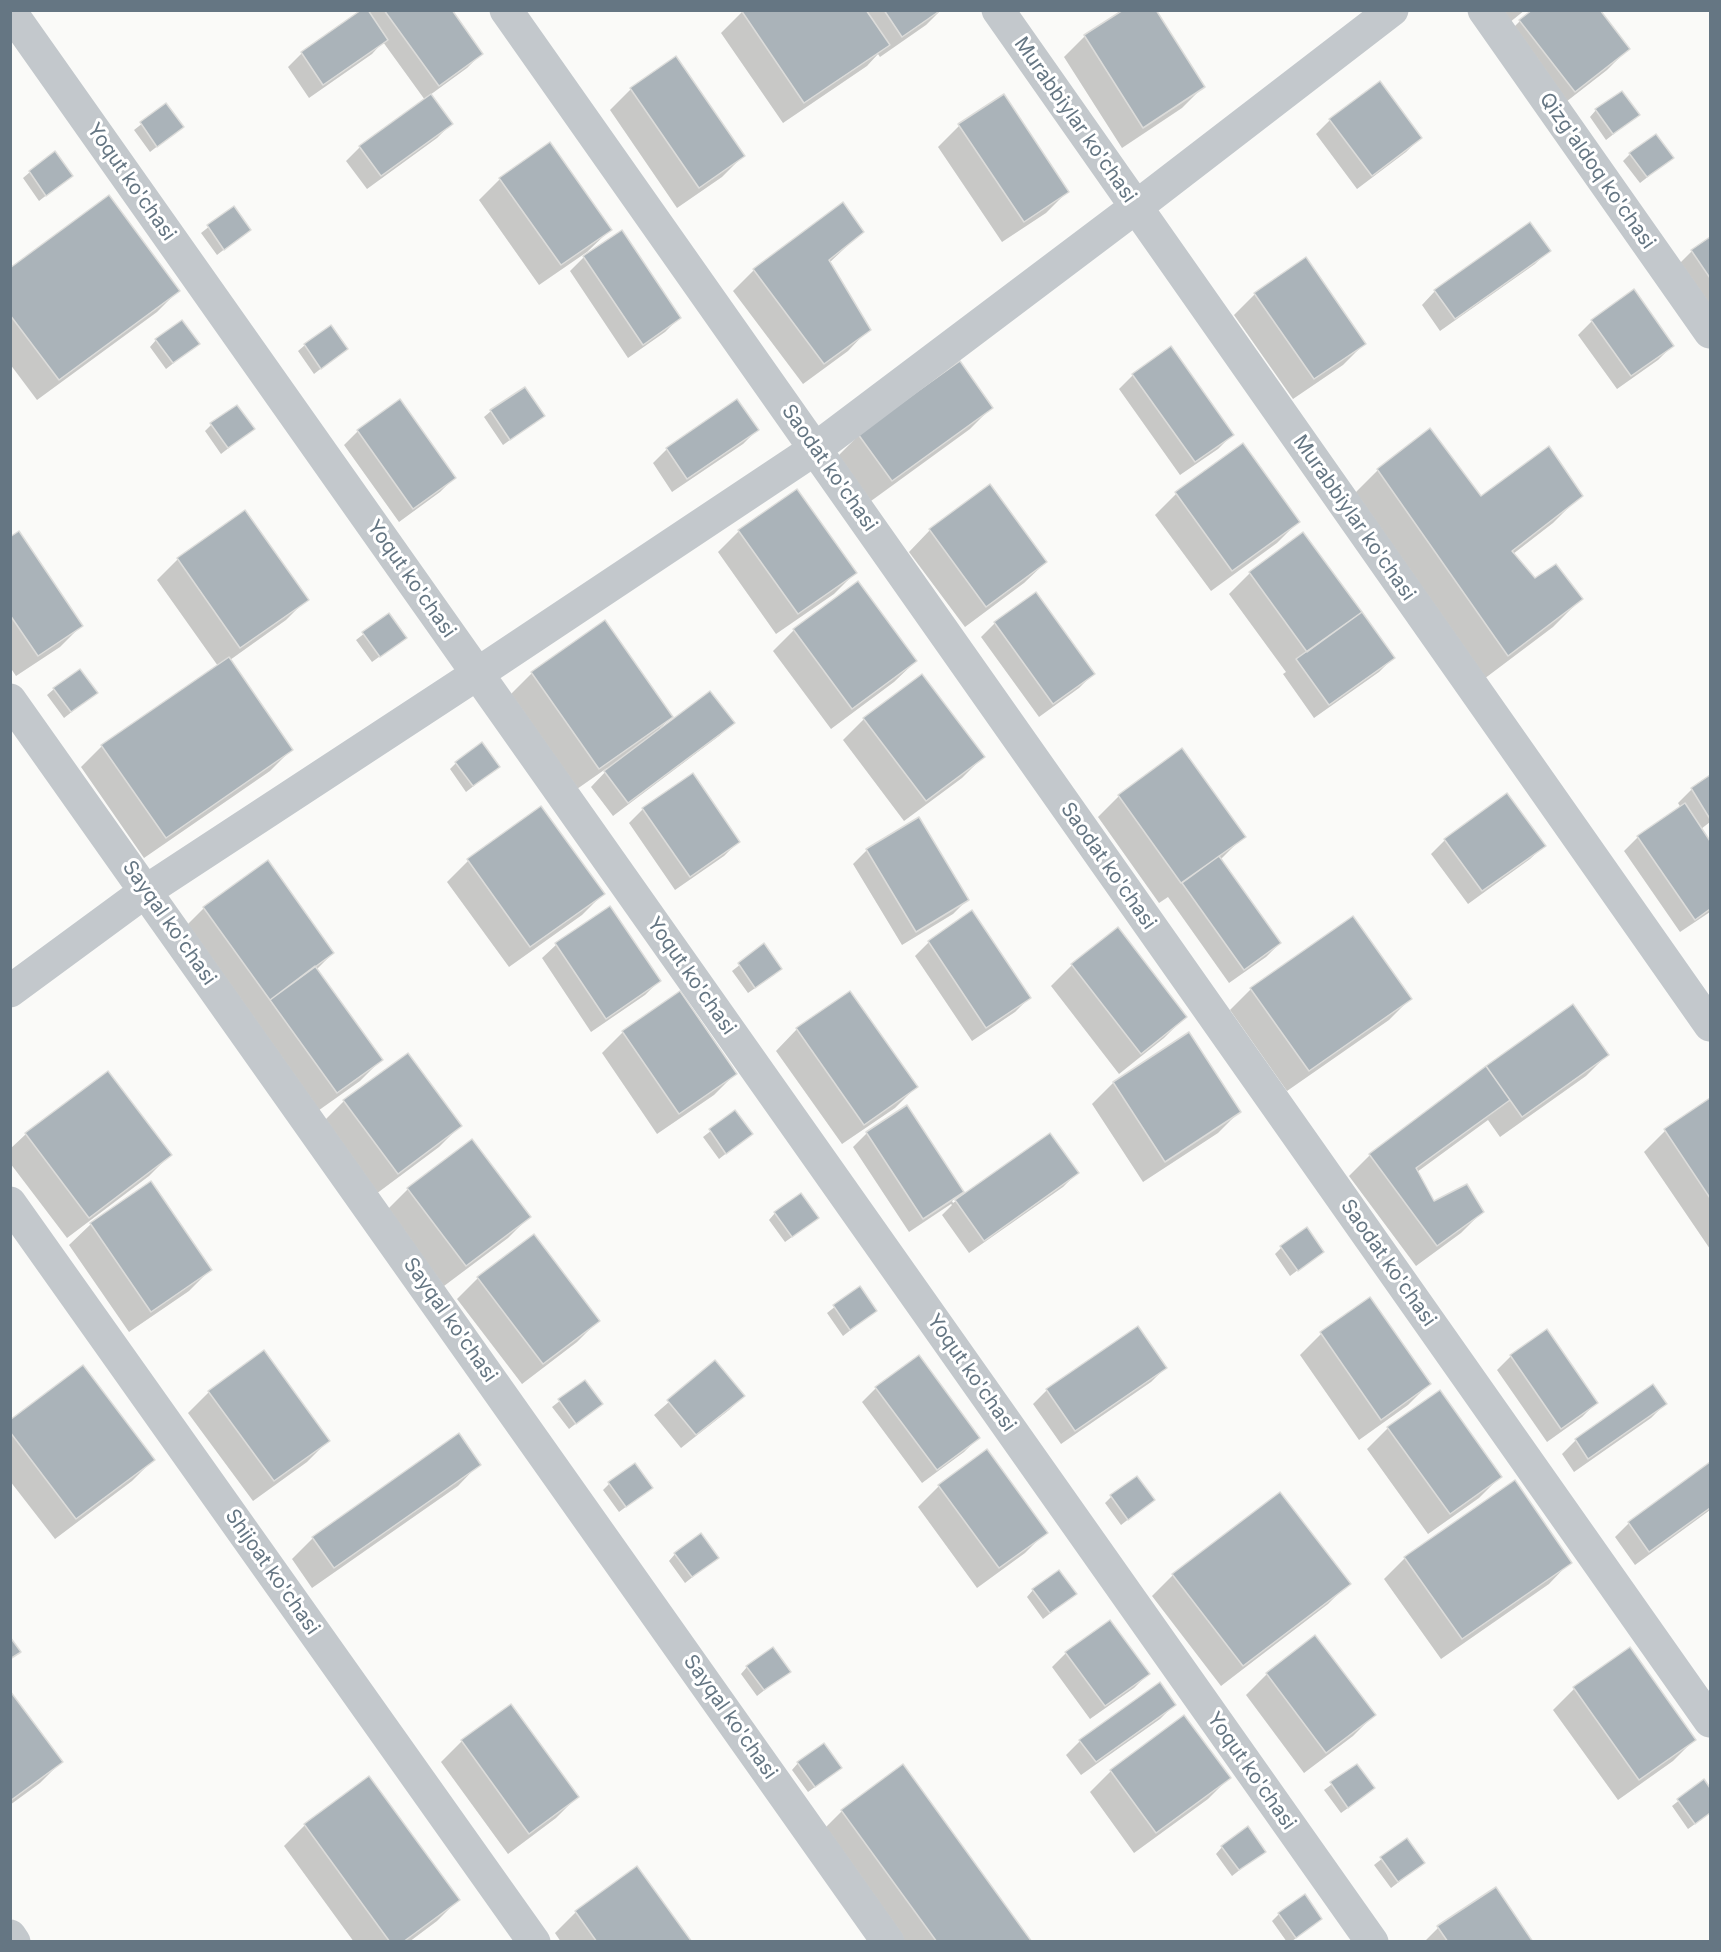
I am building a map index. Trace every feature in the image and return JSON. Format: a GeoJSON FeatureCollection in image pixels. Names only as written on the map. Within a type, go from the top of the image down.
{"type":"FeatureCollection","features":[{"type":"Feature","properties":{"kind":"street","name":"Saodat ko'chasi"},"geometry":{"type":"LineString","coordinates":[[506,10],[1710,1721]]}},
{"type":"Feature","properties":{"kind":"street","name":"Murabbiylar ko'chasi"},"geometry":{"type":"LineString","coordinates":[[998,10],[1710,1025]]}},
{"type":"Feature","properties":{"kind":"street"},"geometry":{"type":"LineString","coordinates":[[10,991],[146,891],[815,449],[1392,10]]}},
{"type":"Feature","properties":{"kind":"street","name":"Qizg'aldoq ko'chasi"},"geometry":{"type":"LineString","coordinates":[[1484,10],[1710,332]]}},
{"type":"Feature","properties":{"kind":"street","name":"Yoqut ko'chasi"},"geometry":{"type":"LineString","coordinates":[[10,11],[1372,1941]]}},
{"type":"Feature","properties":{"kind":"street","name":"Sayqal ko'chasi"},"geometry":{"type":"LineString","coordinates":[[10,700],[888,1941]]}},
{"type":"Feature","properties":{"kind":"street","name":"Shijoat ko'chasi"},"geometry":{"type":"LineString","coordinates":[[10,1203],[534,1941]]}},
{"type":"Feature","properties":{"kind":"street"},"geometry":{"type":"LineString","coordinates":[[10,1936],[14,1941]]}},
{"type":"Feature","properties":{"kind":"building"},"geometry":{"type":"Polygon","coordinates":[[[361,10],[368,10],[388,40],[323,85],[301,52],[361,10]]]}},
{"type":"Feature","properties":{"kind":"building"},"geometry":{"type":"Polygon","coordinates":[[[384,10],[452,10],[483,54],[439,86],[384,10]]]}},
{"type":"Feature","properties":{"kind":"building"},"geometry":{"type":"Polygon","coordinates":[[[741,10],[866,10],[890,45],[804,103],[741,10]]]}},
{"type":"Feature","properties":{"kind":"building"},"geometry":{"type":"Polygon","coordinates":[[[884,10],[941,10],[902,37],[884,10]]]}},
{"type":"Feature","properties":{"kind":"building"},"geometry":{"type":"Polygon","coordinates":[[[1123,10],[1156,10],[1205,87],[1143,128],[1084,35],[1123,10]]]}},
{"type":"Feature","properties":{"kind":"building"},"geometry":{"type":"Polygon","coordinates":[[[1532,10],[1600,10],[1630,49],[1575,92],[1519,20],[1532,10]]]}},
{"type":"Feature","properties":{"kind":"building"},"geometry":{"type":"Polygon","coordinates":[[[676,56],[745,156],[699,188],[630,88],[676,56]]]}},
{"type":"Feature","properties":{"kind":"building"},"geometry":{"type":"Polygon","coordinates":[[[1380,81],[1422,138],[1372,176],[1329,119],[1380,81]]]}},
{"type":"Feature","properties":{"kind":"building"},"geometry":{"type":"Polygon","coordinates":[[[1622,91],[1640,115],[1613,134],[1595,109],[1622,91]]]}},
{"type":"Feature","properties":{"kind":"building"},"geometry":{"type":"Polygon","coordinates":[[[431,94],[453,124],[381,176],[359,146],[431,94]]]}},
{"type":"Feature","properties":{"kind":"building"},"geometry":{"type":"Polygon","coordinates":[[[1004,94],[1069,192],[1024,222],[958,124],[1004,94]]]}},
{"type":"Feature","properties":{"kind":"building"},"geometry":{"type":"Polygon","coordinates":[[[166,103],[184,127],[157,147],[140,122],[166,103]]]}},
{"type":"Feature","properties":{"kind":"building"},"geometry":{"type":"Polygon","coordinates":[[[1656,134],[1674,158],[1647,177],[1629,153],[1656,134]]]}},
{"type":"Feature","properties":{"kind":"building"},"geometry":{"type":"Polygon","coordinates":[[[550,142],[612,230],[561,265],[499,178],[550,142]]]}},
{"type":"Feature","properties":{"kind":"building"},"geometry":{"type":"Polygon","coordinates":[[[55,151],[73,176],[46,196],[29,171],[55,151]]]}},
{"type":"Feature","properties":{"kind":"building"},"geometry":{"type":"Polygon","coordinates":[[[109,195],[180,291],[59,380],[10,315],[10,268],[109,195]]]}},
{"type":"Feature","properties":{"kind":"building"},"geometry":{"type":"Polygon","coordinates":[[[843,202],[864,232],[829,260],[871,330],[824,364],[753,269],[843,202]]]}},
{"type":"Feature","properties":{"kind":"building"},"geometry":{"type":"Polygon","coordinates":[[[234,206],[251,230],[224,250],[207,225],[234,206]]]}},
{"type":"Feature","properties":{"kind":"building"},"geometry":{"type":"Polygon","coordinates":[[[1530,222],[1551,251],[1455,319],[1434,290],[1530,222]]]}},
{"type":"Feature","properties":{"kind":"building"},"geometry":{"type":"Polygon","coordinates":[[[622,230],[681,318],[643,345],[583,256],[622,230]]]}},
{"type":"Feature","properties":{"kind":"building"},"geometry":{"type":"Polygon","coordinates":[[[1710,237],[1710,278],[1691,250],[1710,237]]]}},
{"type":"Feature","properties":{"kind":"building"},"geometry":{"type":"Polygon","coordinates":[[[1306,257],[1366,344],[1314,379],[1254,293],[1306,257]]]}},
{"type":"Feature","properties":{"kind":"building"},"geometry":{"type":"Polygon","coordinates":[[[1634,289],[1674,346],[1631,376],[1591,320],[1634,289]]]}},
{"type":"Feature","properties":{"kind":"building"},"geometry":{"type":"Polygon","coordinates":[[[182,320],[200,344],[173,363],[155,339],[182,320]]]}},
{"type":"Feature","properties":{"kind":"building"},"geometry":{"type":"Polygon","coordinates":[[[331,325],[348,349],[321,369],[304,344],[331,325]]]}},
{"type":"Feature","properties":{"kind":"building"},"geometry":{"type":"Polygon","coordinates":[[[1171,346],[1234,435],[1195,462],[1132,374],[1171,346]]]}},
{"type":"Feature","properties":{"kind":"building"},"geometry":{"type":"Polygon","coordinates":[[[960,361],[993,408],[892,481],[858,434],[960,361]]]}},
{"type":"Feature","properties":{"kind":"building"},"geometry":{"type":"Polygon","coordinates":[[[525,387],[545,416],[510,440],[490,410],[525,387]]]}},
{"type":"Feature","properties":{"kind":"building"},"geometry":{"type":"Polygon","coordinates":[[[400,399],[456,478],[413,509],[357,430],[400,399]]]}},
{"type":"Feature","properties":{"kind":"building"},"geometry":{"type":"Polygon","coordinates":[[[737,399],[759,430],[687,479],[666,448],[737,399]]]}},
{"type":"Feature","properties":{"kind":"building"},"geometry":{"type":"Polygon","coordinates":[[[237,405],[255,429],[228,448],[210,423],[237,405]]]}},
{"type":"Feature","properties":{"kind":"building"},"geometry":{"type":"Polygon","coordinates":[[[1430,428],[1481,496],[1549,446],[1583,496],[1512,551],[1535,578],[1556,564],[1583,599],[1508,656],[1377,469],[1430,428]]]}},
{"type":"Feature","properties":{"kind":"building"},"geometry":{"type":"Polygon","coordinates":[[[1243,443],[1300,522],[1232,571],[1175,492],[1243,443]]]}},
{"type":"Feature","properties":{"kind":"building"},"geometry":{"type":"Polygon","coordinates":[[[990,484],[1047,562],[986,607],[929,529],[990,484]]]}},
{"type":"Feature","properties":{"kind":"building"},"geometry":{"type":"Polygon","coordinates":[[[797,489],[857,573],[798,614],[738,530],[797,489]]]}},
{"type":"Feature","properties":{"kind":"building"},"geometry":{"type":"Polygon","coordinates":[[[245,510],[309,600],[240,648],[177,558],[245,510]]]}},
{"type":"Feature","properties":{"kind":"building"},"geometry":{"type":"Polygon","coordinates":[[[19,531],[83,626],[38,656],[10,615],[10,537],[19,531]]]}},
{"type":"Feature","properties":{"kind":"building"},"geometry":{"type":"Polygon","coordinates":[[[1303,532],[1362,612],[1307,652],[1249,572],[1303,532]]]}},
{"type":"Feature","properties":{"kind":"building"},"geometry":{"type":"Polygon","coordinates":[[[858,581],[917,661],[852,709],[793,629],[858,581]]]}},
{"type":"Feature","properties":{"kind":"building"},"geometry":{"type":"Polygon","coordinates":[[[1036,592],[1095,674],[1053,704],[994,622],[1036,592]]]}},
{"type":"Feature","properties":{"kind":"building"},"geometry":{"type":"Polygon","coordinates":[[[1362,612],[1395,658],[1329,705],[1296,659],[1362,612]]]}},
{"type":"Feature","properties":{"kind":"building"},"geometry":{"type":"Polygon","coordinates":[[[389,613],[407,638],[380,657],[362,632],[389,613]]]}},
{"type":"Feature","properties":{"kind":"building"},"geometry":{"type":"Polygon","coordinates":[[[605,620],[673,717],[599,769],[531,672],[605,620]]]}},
{"type":"Feature","properties":{"kind":"building"},"geometry":{"type":"Polygon","coordinates":[[[229,657],[293,750],[166,838],[101,745],[229,657]]]}},
{"type":"Feature","properties":{"kind":"building"},"geometry":{"type":"Polygon","coordinates":[[[80,669],[98,693],[71,712],[53,688],[80,669]]]}},
{"type":"Feature","properties":{"kind":"building"},"geometry":{"type":"Polygon","coordinates":[[[922,674],[985,757],[926,801],[863,718],[922,674]]]}},
{"type":"Feature","properties":{"kind":"building"},"geometry":{"type":"Polygon","coordinates":[[[710,691],[735,723],[628,803],[604,771],[710,691]]]}},
{"type":"Feature","properties":{"kind":"building"},"geometry":{"type":"Polygon","coordinates":[[[482,742],[500,767],[473,786],[455,762],[482,742]]]}},
{"type":"Feature","properties":{"kind":"building"},"geometry":{"type":"Polygon","coordinates":[[[1182,748],[1246,837],[1181,883],[1118,795],[1182,748]]]}},
{"type":"Feature","properties":{"kind":"building"},"geometry":{"type":"Polygon","coordinates":[[[693,773],[740,842],[690,877],[642,808],[693,773]]]}},
{"type":"Feature","properties":{"kind":"building"},"geometry":{"type":"Polygon","coordinates":[[[1710,775],[1710,819],[1691,788],[1710,775]]]}},
{"type":"Feature","properties":{"kind":"building"},"geometry":{"type":"Polygon","coordinates":[[[1507,793],[1546,846],[1482,891],[1444,839],[1507,793]]]}},
{"type":"Feature","properties":{"kind":"building"},"geometry":{"type":"Polygon","coordinates":[[[1685,803],[1710,841],[1710,909],[1695,920],[1637,836],[1685,803]]]}},
{"type":"Feature","properties":{"kind":"building"},"geometry":{"type":"Polygon","coordinates":[[[541,806],[605,894],[530,947],[467,859],[541,806]]]}},
{"type":"Feature","properties":{"kind":"building"},"geometry":{"type":"Polygon","coordinates":[[[919,817],[969,900],[916,932],[866,849],[919,817]]]}},
{"type":"Feature","properties":{"kind":"building"},"geometry":{"type":"Polygon","coordinates":[[[1219,856],[1281,943],[1244,970],[1182,883],[1219,856]]]}},
{"type":"Feature","properties":{"kind":"building"},"geometry":{"type":"Polygon","coordinates":[[[268,860],[334,953],[270,1000],[203,907],[268,860]]]}},
{"type":"Feature","properties":{"kind":"building"},"geometry":{"type":"Polygon","coordinates":[[[610,906],[661,981],[606,1019],[555,943],[610,906]]]}},
{"type":"Feature","properties":{"kind":"building"},"geometry":{"type":"Polygon","coordinates":[[[972,910],[1031,998],[986,1028],[928,941],[972,910]]]}},
{"type":"Feature","properties":{"kind":"building"},"geometry":{"type":"Polygon","coordinates":[[[1353,916],[1412,999],[1309,1071],[1250,988],[1353,916]]]}},
{"type":"Feature","properties":{"kind":"building"},"geometry":{"type":"Polygon","coordinates":[[[1118,927],[1187,1017],[1141,1054],[1071,964],[1118,927]]]}},
{"type":"Feature","properties":{"kind":"building"},"geometry":{"type":"Polygon","coordinates":[[[764,943],[782,969],[755,988],[738,963],[764,943]]]}},
{"type":"Feature","properties":{"kind":"building"},"geometry":{"type":"Polygon","coordinates":[[[315,966],[383,1060],[337,1093],[270,1000],[315,966]]]}},
{"type":"Feature","properties":{"kind":"building"},"geometry":{"type":"Polygon","coordinates":[[[680,991],[737,1074],[679,1114],[622,1031],[680,991]]]}},
{"type":"Feature","properties":{"kind":"building"},"geometry":{"type":"Polygon","coordinates":[[[850,991],[918,1087],[864,1125],[796,1028],[850,991]]]}},
{"type":"Feature","properties":{"kind":"building"},"geometry":{"type":"Polygon","coordinates":[[[1573,1004],[1609,1055],[1522,1117],[1486,1066],[1573,1004]]]}},
{"type":"Feature","properties":{"kind":"building"},"geometry":{"type":"Polygon","coordinates":[[[1189,1032],[1241,1112],[1165,1162],[1113,1082],[1189,1032]]]}},
{"type":"Feature","properties":{"kind":"building"},"geometry":{"type":"Polygon","coordinates":[[[408,1053],[462,1126],[398,1174],[343,1100],[408,1053]]]}},
{"type":"Feature","properties":{"kind":"building"},"geometry":{"type":"Polygon","coordinates":[[[1486,1066],[1510,1100],[1416,1168],[1434,1201],[1467,1184],[1484,1212],[1437,1246],[1369,1154],[1486,1066]]]}},
{"type":"Feature","properties":{"kind":"building"},"geometry":{"type":"Polygon","coordinates":[[[108,1071],[172,1155],[89,1218],[25,1133],[108,1071]]]}},
{"type":"Feature","properties":{"kind":"building"},"geometry":{"type":"Polygon","coordinates":[[[1710,1098],[1710,1198],[1664,1129],[1710,1098]]]}},
{"type":"Feature","properties":{"kind":"building"},"geometry":{"type":"Polygon","coordinates":[[[907,1105],[964,1192],[923,1219],[866,1132],[907,1105]]]}},
{"type":"Feature","properties":{"kind":"building"},"geometry":{"type":"Polygon","coordinates":[[[735,1110],[753,1134],[726,1154],[709,1129],[735,1110]]]}},
{"type":"Feature","properties":{"kind":"building"},"geometry":{"type":"Polygon","coordinates":[[[1050,1133],[1079,1173],[984,1241],[955,1200],[1050,1133]]]}},
{"type":"Feature","properties":{"kind":"building"},"geometry":{"type":"Polygon","coordinates":[[[472,1139],[531,1217],[466,1266],[407,1188],[472,1139]]]}},
{"type":"Feature","properties":{"kind":"building"},"geometry":{"type":"Polygon","coordinates":[[[151,1181],[212,1270],[151,1312],[90,1223],[151,1181]]]}},
{"type":"Feature","properties":{"kind":"building"},"geometry":{"type":"Polygon","coordinates":[[[801,1193],[819,1218],[792,1237],[774,1212],[801,1193]]]}},
{"type":"Feature","properties":{"kind":"building"},"geometry":{"type":"Polygon","coordinates":[[[1307,1227],[1324,1252],[1298,1271],[1280,1246],[1307,1227]]]}},
{"type":"Feature","properties":{"kind":"building"},"geometry":{"type":"Polygon","coordinates":[[[534,1234],[600,1321],[543,1364],[477,1277],[534,1234]]]}},
{"type":"Feature","properties":{"kind":"building"},"geometry":{"type":"Polygon","coordinates":[[[860,1286],[877,1311],[850,1330],[833,1305],[860,1286]]]}},
{"type":"Feature","properties":{"kind":"building"},"geometry":{"type":"Polygon","coordinates":[[[1370,1297],[1431,1384],[1381,1420],[1320,1332],[1370,1297]]]}},
{"type":"Feature","properties":{"kind":"building"},"geometry":{"type":"Polygon","coordinates":[[[1138,1326],[1167,1368],[1075,1431],[1046,1389],[1138,1326]]]}},
{"type":"Feature","properties":{"kind":"building"},"geometry":{"type":"Polygon","coordinates":[[[1547,1329],[1598,1403],[1561,1429],[1510,1355],[1547,1329]]]}},
{"type":"Feature","properties":{"kind":"building"},"geometry":{"type":"Polygon","coordinates":[[[264,1350],[330,1441],[274,1481],[208,1391],[264,1350]]]}},
{"type":"Feature","properties":{"kind":"building"},"geometry":{"type":"Polygon","coordinates":[[[919,1355],[980,1438],[937,1470],[875,1387],[919,1355]]]}},
{"type":"Feature","properties":{"kind":"building"},"geometry":{"type":"Polygon","coordinates":[[[715,1360],[745,1396],[696,1435],[667,1400],[715,1360]]]}},
{"type":"Feature","properties":{"kind":"building"},"geometry":{"type":"Polygon","coordinates":[[[83,1365],[155,1460],[76,1519],[10,1432],[10,1420],[83,1365]]]}},
{"type":"Feature","properties":{"kind":"building"},"geometry":{"type":"Polygon","coordinates":[[[585,1380],[603,1404],[576,1424],[558,1399],[585,1380]]]}},
{"type":"Feature","properties":{"kind":"building"},"geometry":{"type":"Polygon","coordinates":[[[1653,1384],[1667,1404],[1588,1459],[1575,1439],[1653,1384]]]}},
{"type":"Feature","properties":{"kind":"building"},"geometry":{"type":"Polygon","coordinates":[[[1440,1390],[1502,1477],[1450,1514],[1387,1427],[1440,1390]]]}},
{"type":"Feature","properties":{"kind":"building"},"geometry":{"type":"Polygon","coordinates":[[[459,1433],[481,1465],[334,1568],[312,1537],[459,1433]]]}},
{"type":"Feature","properties":{"kind":"building"},"geometry":{"type":"Polygon","coordinates":[[[987,1449],[1048,1533],[999,1568],[938,1485],[987,1449]]]}},
{"type":"Feature","properties":{"kind":"building"},"geometry":{"type":"Polygon","coordinates":[[[1710,1462],[1710,1508],[1649,1552],[1628,1522],[1710,1462]]]}},
{"type":"Feature","properties":{"kind":"building"},"geometry":{"type":"Polygon","coordinates":[[[635,1463],[653,1488],[626,1507],[608,1482],[635,1463]]]}},
{"type":"Feature","properties":{"kind":"building"},"geometry":{"type":"Polygon","coordinates":[[[1137,1476],[1155,1500],[1128,1520],[1110,1495],[1137,1476]]]}},
{"type":"Feature","properties":{"kind":"building"},"geometry":{"type":"Polygon","coordinates":[[[1515,1480],[1572,1563],[1462,1639],[1404,1557],[1515,1480]]]}},
{"type":"Feature","properties":{"kind":"building"},"geometry":{"type":"Polygon","coordinates":[[[1280,1492],[1351,1584],[1243,1666],[1172,1574],[1280,1492]]]}},
{"type":"Feature","properties":{"kind":"building"},"geometry":{"type":"Polygon","coordinates":[[[701,1533],[719,1558],[692,1577],[674,1553],[701,1533]]]}},
{"type":"Feature","properties":{"kind":"building"},"geometry":{"type":"Polygon","coordinates":[[[1059,1570],[1077,1594],[1050,1613],[1032,1589],[1059,1570]]]}},
{"type":"Feature","properties":{"kind":"building"},"geometry":{"type":"Polygon","coordinates":[[[1110,1620],[1150,1674],[1105,1706],[1065,1652],[1110,1620]]]}},
{"type":"Feature","properties":{"kind":"building"},"geometry":{"type":"Polygon","coordinates":[[[1315,1635],[1376,1715],[1326,1753],[1266,1673],[1315,1635]]]}},
{"type":"Feature","properties":{"kind":"building"},"geometry":{"type":"Polygon","coordinates":[[[10,1637],[21,1652],[10,1659],[10,1637]]]}},
{"type":"Feature","properties":{"kind":"building"},"geometry":{"type":"Polygon","coordinates":[[[773,1647],[791,1672],[764,1690],[746,1666],[773,1647]]]}},
{"type":"Feature","properties":{"kind":"building"},"geometry":{"type":"Polygon","coordinates":[[[1630,1647],[1696,1740],[1639,1780],[1573,1687],[1630,1647]]]}},
{"type":"Feature","properties":{"kind":"building"},"geometry":{"type":"Polygon","coordinates":[[[1160,1682],[1176,1705],[1096,1762],[1079,1740],[1160,1682]]]}},
{"type":"Feature","properties":{"kind":"building"},"geometry":{"type":"Polygon","coordinates":[[[10,1691],[63,1762],[10,1801],[10,1691]]]}},
{"type":"Feature","properties":{"kind":"building"},"geometry":{"type":"Polygon","coordinates":[[[511,1704],[579,1797],[529,1834],[461,1740],[511,1704]]]}},
{"type":"Feature","properties":{"kind":"building"},"geometry":{"type":"Polygon","coordinates":[[[1184,1715],[1231,1778],[1156,1833],[1110,1770],[1184,1715]]]}},
{"type":"Feature","properties":{"kind":"building"},"geometry":{"type":"Polygon","coordinates":[[[824,1743],[842,1768],[815,1787],[797,1762],[824,1743]]]}},
{"type":"Feature","properties":{"kind":"building"},"geometry":{"type":"Polygon","coordinates":[[[903,1764],[1032,1942],[937,1942],[841,1810],[903,1764]]]}},
{"type":"Feature","properties":{"kind":"building"},"geometry":{"type":"Polygon","coordinates":[[[1357,1764],[1375,1788],[1348,1808],[1330,1782],[1357,1764]]]}},
{"type":"Feature","properties":{"kind":"building"},"geometry":{"type":"Polygon","coordinates":[[[369,1776],[460,1900],[403,1942],[390,1942],[304,1824],[369,1776]]]}},
{"type":"Feature","properties":{"kind":"building"},"geometry":{"type":"Polygon","coordinates":[[[1704,1779],[1710,1788],[1710,1813],[1695,1824],[1677,1799],[1704,1779]]]}},
{"type":"Feature","properties":{"kind":"building"},"geometry":{"type":"Polygon","coordinates":[[[1248,1826],[1266,1852],[1239,1870],[1221,1846],[1248,1826]]]}},
{"type":"Feature","properties":{"kind":"building"},"geometry":{"type":"Polygon","coordinates":[[[1407,1838],[1425,1863],[1398,1882],[1380,1857],[1407,1838]]]}},
{"type":"Feature","properties":{"kind":"building"},"geometry":{"type":"Polygon","coordinates":[[[637,1866],[692,1942],[597,1942],[575,1911],[637,1866]]]}},
{"type":"Feature","properties":{"kind":"building"},"geometry":{"type":"Polygon","coordinates":[[[1496,1887],[1533,1942],[1448,1942],[1437,1926],[1496,1887]]]}},
{"type":"Feature","properties":{"kind":"building"},"geometry":{"type":"Polygon","coordinates":[[[1305,1894],[1322,1919],[1296,1938],[1278,1913],[1305,1894]]]}}]}
